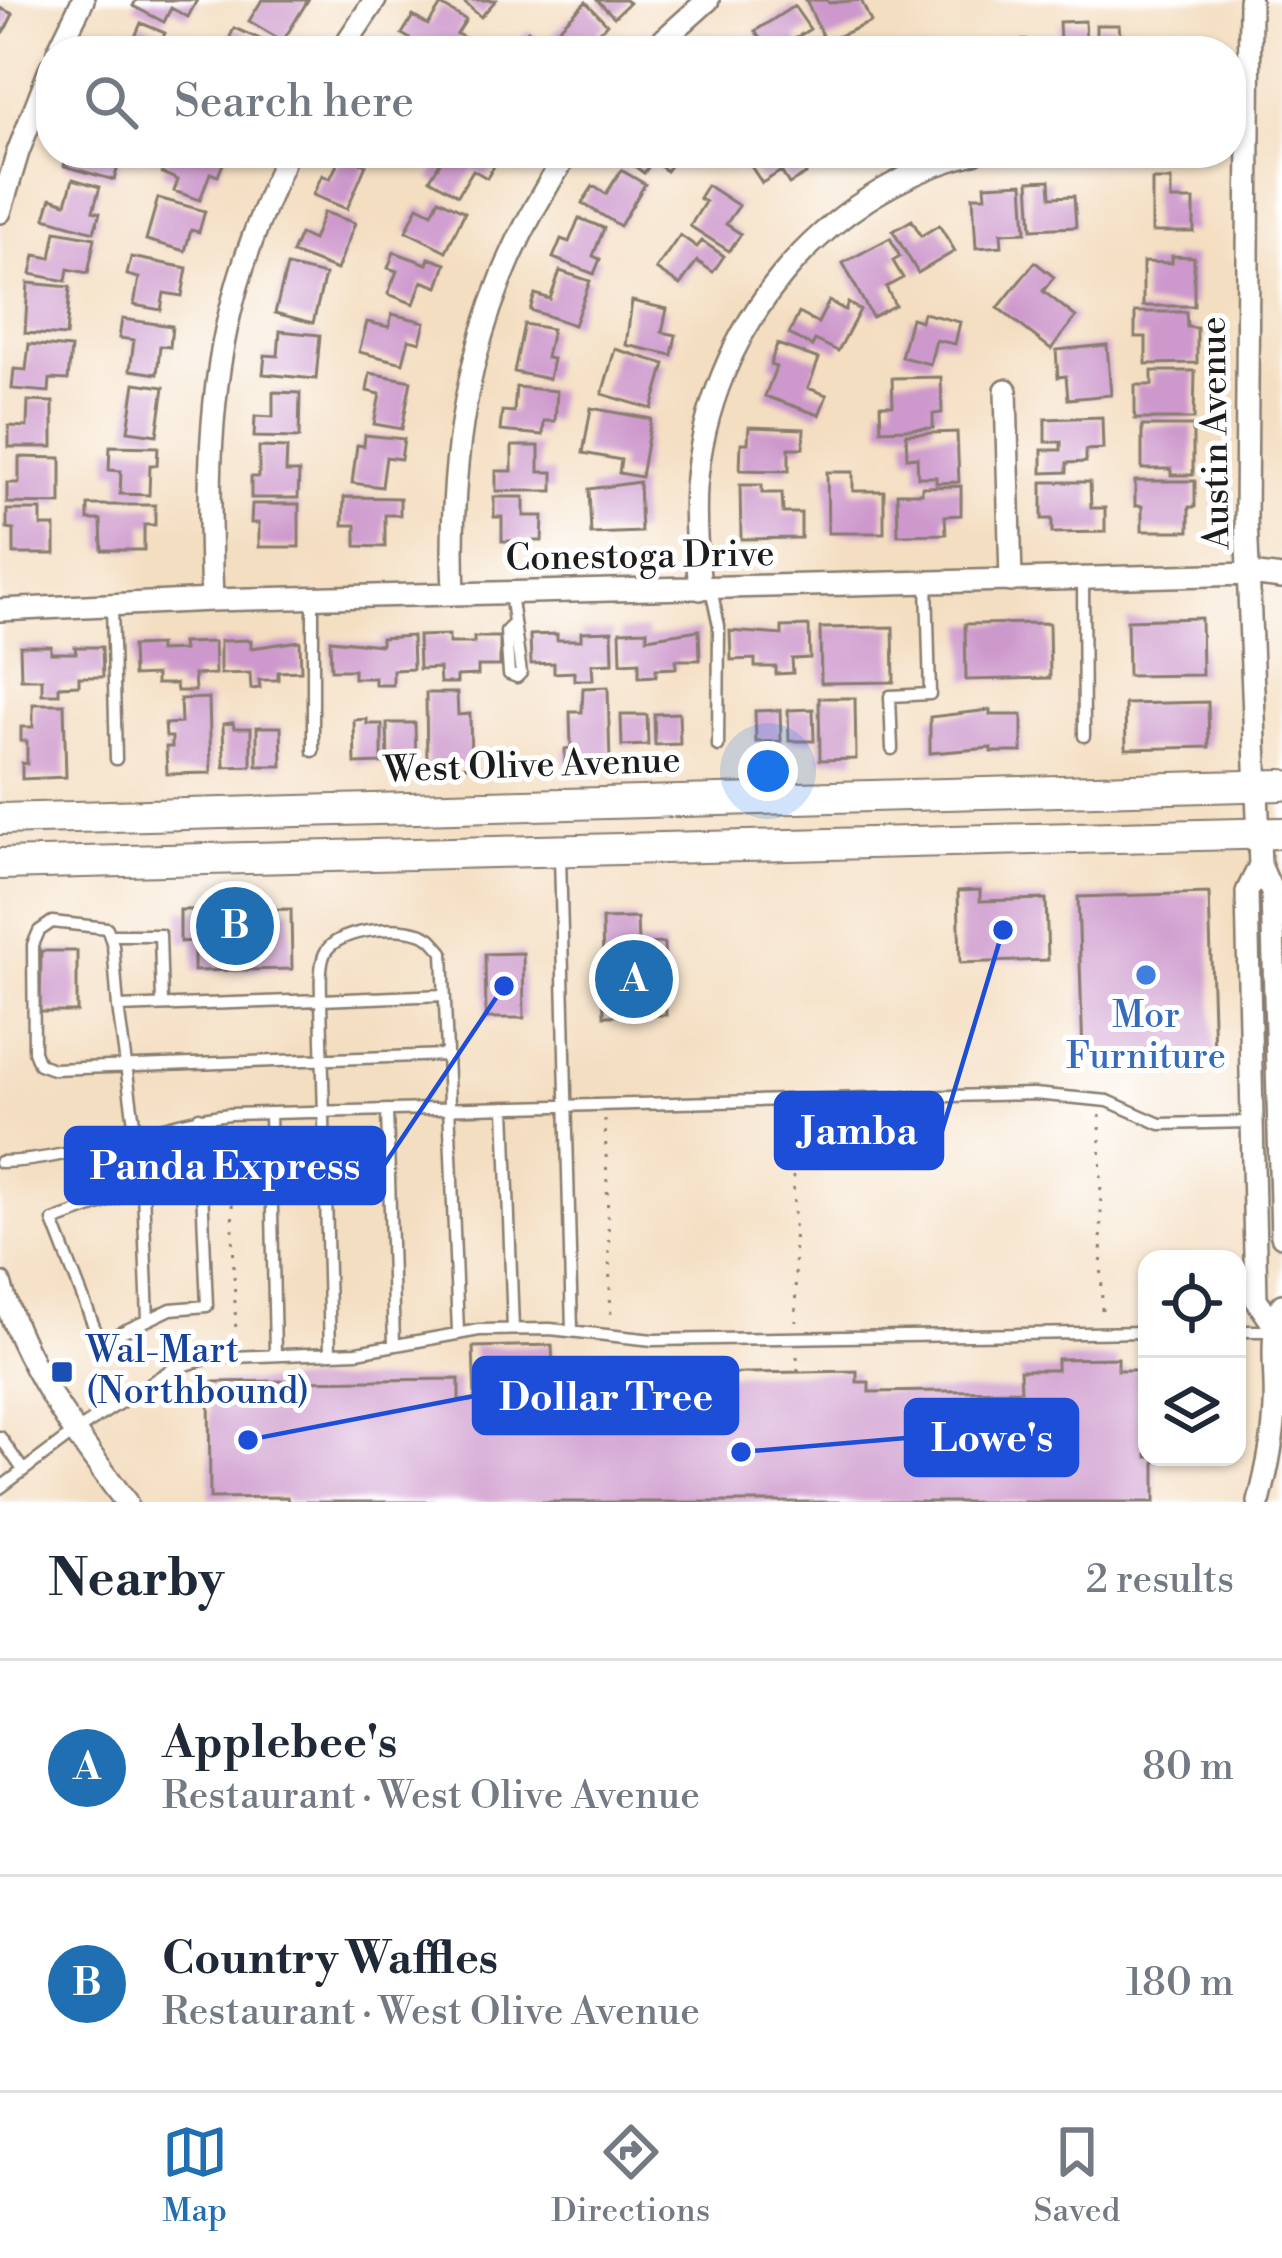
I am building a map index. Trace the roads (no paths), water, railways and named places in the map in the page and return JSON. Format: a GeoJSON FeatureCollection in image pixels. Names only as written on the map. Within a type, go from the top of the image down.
{"type":"FeatureCollection","features":[{"type":"Feature","properties":{"kind":"main road","name":"West Olive Avenue"},"geometry":{"type":"LineString","coordinates":[[0,819],[1269,785]]}},
{"type":"Feature","properties":{"kind":"main road"},"geometry":{"type":"LineString","coordinates":[[0,863],[1271,833]]}},
{"type":"Feature","properties":{"kind":"street"},"geometry":{"type":"LineString","coordinates":[[65,36],[83,0]]}},
{"type":"Feature","properties":{"kind":"street"},"geometry":{"type":"LineString","coordinates":[[351,36],[375,0]]}},
{"type":"Feature","properties":{"kind":"street"},"geometry":{"type":"LineString","coordinates":[[668,36],[708,0]]}},
{"type":"Feature","properties":{"kind":"street","name":"Austin Avenue"},"geometry":{"type":"LineString","coordinates":[[1246,55],[1250,0]]}},
{"type":"Feature","properties":{"kind":"street"},"geometry":{"type":"LineString","coordinates":[[0,212],[36,106]]}},
{"type":"Feature","properties":{"kind":"street"},"geometry":{"type":"LineString","coordinates":[[212,600],[208,508],[220,361],[235,293],[281,168]]}},
{"type":"Feature","properties":{"kind":"street"},"geometry":{"type":"LineString","coordinates":[[454,594],[454,463],[469,377],[494,292],[540,194],[558,168]]}},
{"type":"Feature","properties":{"kind":"street"},"geometry":{"type":"LineString","coordinates":[[705,589],[697,485],[705,434],[725,370],[755,308],[774,280],[806,248],[868,197],[926,168]]}},
{"type":"Feature","properties":{"kind":"street","name":"Austin Avenue"},"geometry":{"type":"LineString","coordinates":[[1240,168],[1246,518],[1271,833],[1247,892],[1256,1299],[1276,1320],[1278,1365],[1270,1460],[1258,1502]]}},
{"type":"Feature","properties":{"kind":"street"},"geometry":{"type":"LineString","coordinates":[[1006,390],[1011,581]]}},
{"type":"Feature","properties":{"kind":"street","name":"Conestoga Drive"},"geometry":{"type":"LineString","coordinates":[[0,610],[510,592],[1250,574],[1282,578]]}},
{"type":"Feature","properties":{"kind":"street","name":"Austin Avenue"},"geometry":{"type":"LineString","coordinates":[[1260,866],[1272,892],[1282,1233]]}},
{"type":"Feature","properties":{"kind":"street"},"geometry":{"type":"LineString","coordinates":[[1249,998],[1264,1021],[1266,1089],[1280,1116]]}},
{"type":"Feature","properties":{"kind":"street"},"geometry":{"type":"LineString","coordinates":[[1252,1122],[1266,1140],[1269,1210],[1282,1233]]}},
{"type":"Feature","properties":{"kind":"street"},"geometry":{"type":"LineString","coordinates":[[0,1283],[22,1339],[75,1432],[122,1500]]}},
{"type":"Feature","properties":{"kind":"lane"},"geometry":{"type":"LineString","coordinates":[[1083,579],[1084,736]]}},
{"type":"Feature","properties":{"kind":"lane"},"geometry":{"type":"LineString","coordinates":[[892,748],[890,696],[931,694],[927,584]]}},
{"type":"Feature","properties":{"kind":"lane"},"geometry":{"type":"LineString","coordinates":[[705,589],[718,626],[718,746]]}},
{"type":"Feature","properties":{"kind":"lane"},"geometry":{"type":"LineString","coordinates":[[510,592],[511,626]]}},
{"type":"Feature","properties":{"kind":"lane"},"geometry":{"type":"LineString","coordinates":[[313,598],[313,751]]}},
{"type":"Feature","properties":{"kind":"lane"},"geometry":{"type":"LineString","coordinates":[[112,606],[116,759]]}},
{"type":"Feature","properties":{"kind":"lane"},"geometry":{"type":"LineString","coordinates":[[560,851],[572,1331]]}},
{"type":"Feature","properties":{"kind":"lane"},"geometry":{"type":"LineString","coordinates":[[148,1320],[143,1189],[137,1133],[126,1065],[118,1007],[110,935],[107,928],[52,922],[40,932],[33,945],[34,1051],[39,1064],[52,1069],[126,1065],[322,1056],[446,1055]]}},
{"type":"Feature","properties":{"kind":"lane"},"geometry":{"type":"LineString","coordinates":[[330,1352],[321,1000],[325,952],[336,939],[378,931],[418,932],[443,952],[458,1332]]}},
{"type":"Feature","properties":{"kind":"lane"},"geometry":{"type":"LineString","coordinates":[[110,935],[160,935],[162,1003]]}},
{"type":"Feature","properties":{"kind":"lane"},"geometry":{"type":"LineString","coordinates":[[118,1007],[444,995]]}},
{"type":"Feature","properties":{"kind":"lane"},"geometry":{"type":"LineString","coordinates":[[0,1162],[57,1156],[199,1117],[230,1114],[1034,1094],[1100,1099],[1160,1124],[1252,1122]]}},
{"type":"Feature","properties":{"kind":"lane"},"geometry":{"type":"LineString","coordinates":[[505,1107],[512,1329]]}},
{"type":"Feature","properties":{"kind":"lane"},"geometry":{"type":"LineString","coordinates":[[387,1110],[394,1344]]}},
{"type":"Feature","properties":{"kind":"lane"},"geometry":{"type":"LineString","coordinates":[[270,1113],[275,1354]]}},
{"type":"Feature","properties":{"kind":"lane"},"geometry":{"type":"LineString","coordinates":[[143,1189],[53,1221],[100,1342],[171,1310],[207,1306],[199,1117]]}},
{"type":"Feature","properties":{"kind":"lane"},"geometry":{"type":"LineString","coordinates":[[1246,1328],[1276,1320]]}},
{"type":"Feature","properties":{"kind":"lane"},"geometry":{"type":"LineString","coordinates":[[0,1488],[75,1432],[189,1361],[330,1352],[458,1332],[512,1329],[653,1340],[1138,1332]]}},
{"type":"Feature","properties":{"kind":"lane"},"geometry":{"type":"LineString","coordinates":[[0,1437],[23,1470]]}},
{"type":"Feature","properties":{"kind":"place","name":"Country Waffles"},"geometry":{"type":"Point","coordinates":[235,926]}},
{"type":"Feature","properties":{"kind":"place","name":"Jamba"},"geometry":{"type":"Point","coordinates":[1003,930]}},
{"type":"Feature","properties":{"kind":"place","name":"Mor Furniture"},"geometry":{"type":"Point","coordinates":[1146,975]}},
{"type":"Feature","properties":{"kind":"place","name":"Applebee's"},"geometry":{"type":"Point","coordinates":[634,979]}},
{"type":"Feature","properties":{"kind":"place","name":"Panda Express"},"geometry":{"type":"Point","coordinates":[504,986]}},
{"type":"Feature","properties":{"kind":"place","name":"Wal-Mart (Northbound)"},"geometry":{"type":"Point","coordinates":[62,1372]}},
{"type":"Feature","properties":{"kind":"place","name":"Dollar Tree"},"geometry":{"type":"Point","coordinates":[248,1440]}},
{"type":"Feature","properties":{"kind":"place","name":"Lowe's"},"geometry":{"type":"Point","coordinates":[741,1452]}}]}
